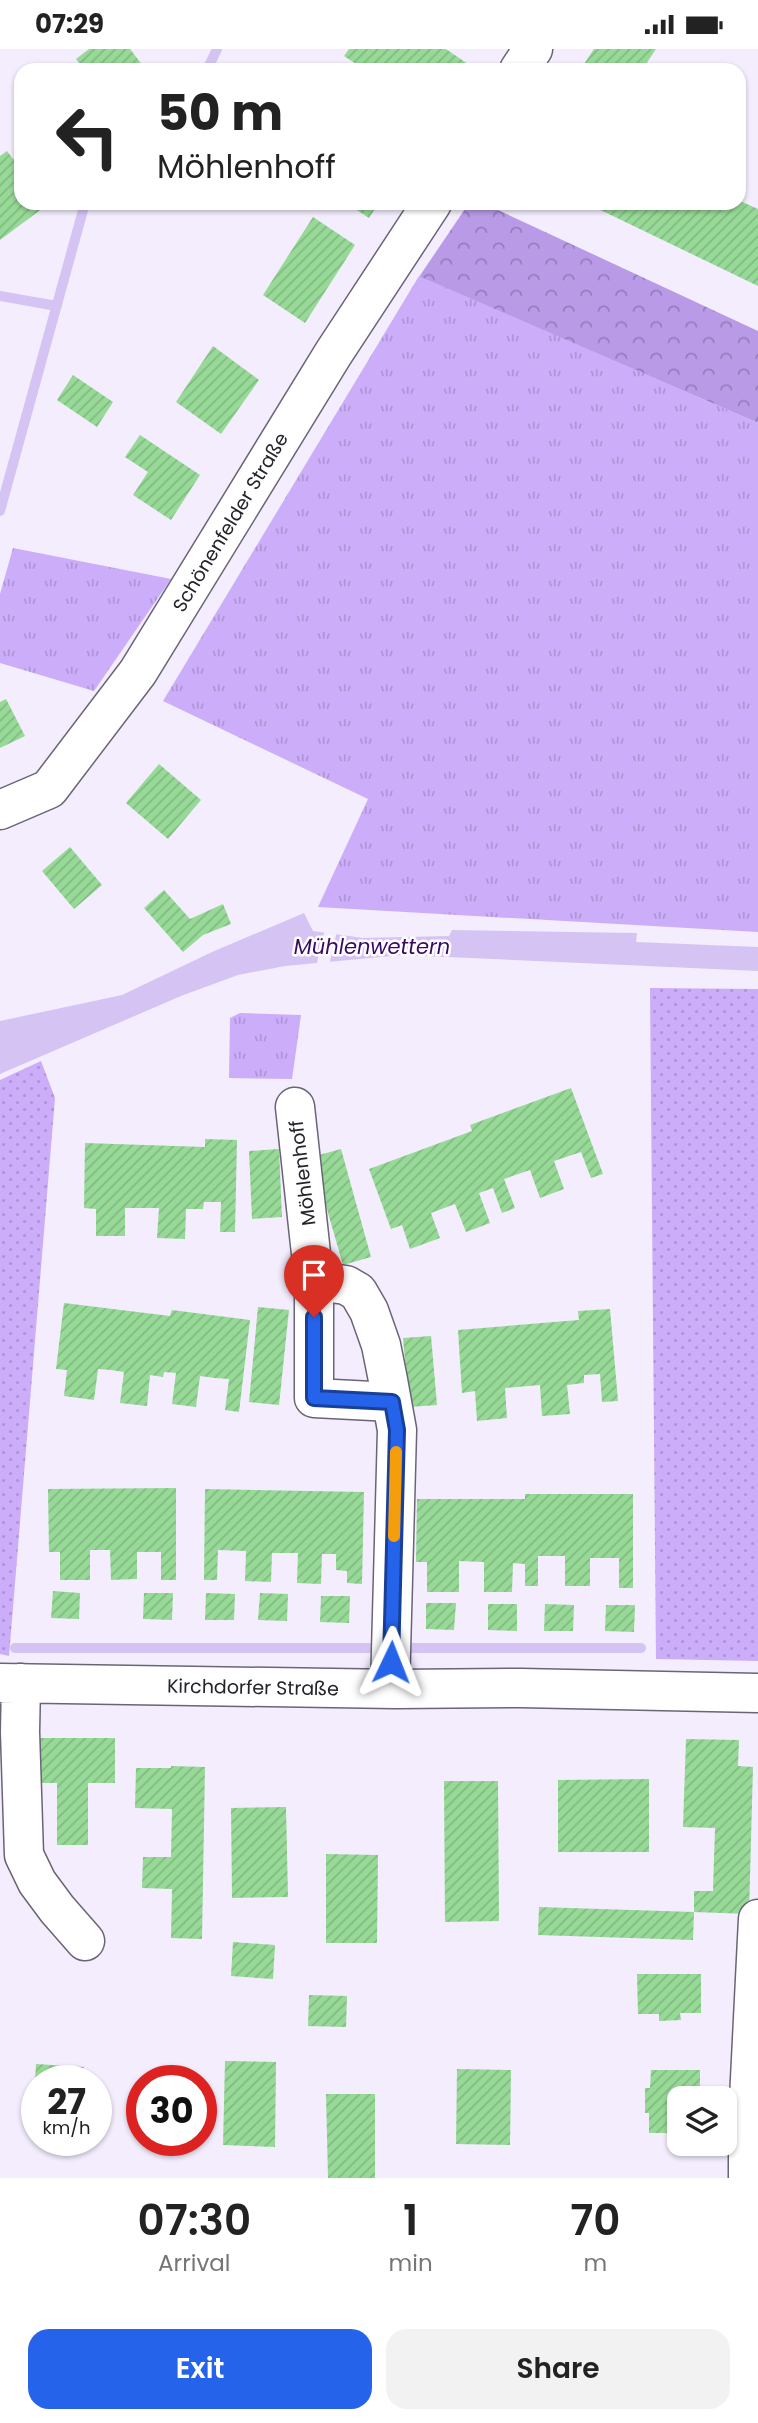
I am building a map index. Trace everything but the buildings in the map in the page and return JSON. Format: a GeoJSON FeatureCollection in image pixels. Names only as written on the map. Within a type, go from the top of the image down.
{"type":"FeatureCollection","features":[{"type":"Feature","properties":{"kind":"street","name":"Schönenfelder Straße"},"geometry":{"type":"LineString","coordinates":[[0,810],[50,789],[138,672],[333,354],[427,210]]}},
{"type":"Feature","properties":{"kind":"street","name":"Möhlenhoff"},"geometry":{"type":"LineString","coordinates":[[295,1107],[314,1281],[314,1398],[392,1402]]}},
{"type":"Feature","properties":{"kind":"street"},"geometry":{"type":"LineString","coordinates":[[314,1281],[345,1286],[358,1292],[369,1311],[381,1345],[397,1430],[391,1662]]}},
{"type":"Feature","properties":{"kind":"street","name":"Kirchdorfer Straße"},"geometry":{"type":"LineString","coordinates":[[10,1683],[391,1662],[521,1688],[758,1693]]}},
{"type":"Feature","properties":{"kind":"street"},"geometry":{"type":"LineString","coordinates":[[10,1683],[20,1733],[24,1855],[37,1881],[85,1941]]}},
{"type":"Feature","properties":{"kind":"street"},"geometry":{"type":"LineString","coordinates":[[748,2178],[748,2119],[758,1919]]}},
{"type":"Feature","properties":{"kind":"green space"},"geometry":{"type":"Polygon","coordinates":[[[464,210],[498,210],[758,331],[758,423],[419,277],[464,210]]]}},
{"type":"Feature","properties":{"kind":"green space"},"geometry":{"type":"Polygon","coordinates":[[[419,276],[758,423],[758,932],[318,907],[368,799],[163,701],[419,276]]]}},
{"type":"Feature","properties":{"kind":"green space"},"geometry":{"type":"Polygon","coordinates":[[[13,548],[171,579],[94,691],[0,663],[0,594],[13,548]]]}},
{"type":"Feature","properties":{"kind":"green space"},"geometry":{"type":"Polygon","coordinates":[[[650,988],[758,989],[758,1661],[656,1659],[650,988]]]}},
{"type":"Feature","properties":{"kind":"green space"},"geometry":{"type":"Polygon","coordinates":[[[240,1013],[301,1015],[292,1079],[229,1078],[230,1018],[240,1013]]]}},
{"type":"Feature","properties":{"kind":"green space"},"geometry":{"type":"Polygon","coordinates":[[[41,1061],[55,1098],[9,1656],[0,1654],[0,1080],[41,1061]]]}},
{"type":"Feature","properties":{"kind":"water","name":"Mühlenwettern"},"geometry":{"type":"Polygon","coordinates":[[[304,913],[313,931],[363,938],[449,936],[452,930],[637,933],[636,942],[758,947],[758,971],[402,955],[285,966],[238,975],[181,996],[0,1074],[0,1021],[122,995],[212,952],[304,913]]]}},
{"type":"Feature","properties":{"kind":"pier"},"geometry":{"type":"Polygon","coordinates":[[[325,929],[337,931],[329,966],[316,967],[325,929]]]}},
{"type":"Feature","properties":{"kind":"waterway"},"geometry":{"type":"LineString","coordinates":[[210,63],[217,49]]}},
{"type":"Feature","properties":{"kind":"waterway"},"geometry":{"type":"LineString","coordinates":[[0,511],[83,210]]}},
{"type":"Feature","properties":{"kind":"waterway"},"geometry":{"type":"LineString","coordinates":[[0,296],[57,306]]}},
{"type":"Feature","properties":{"kind":"waterway"},"geometry":{"type":"LineString","coordinates":[[15,1648],[641,1648]]}},
{"type":"Feature","properties":{"kind":"slow traffic"},"geometry":{"type":"LineString","coordinates":[[394,1536],[396,1452]]}},
{"type":"Feature","properties":{"kind":"route"},"geometry":{"type":"LineString","coordinates":[[314,1317],[314,1398],[392,1402],[397,1430],[391,1662]]}}]}
